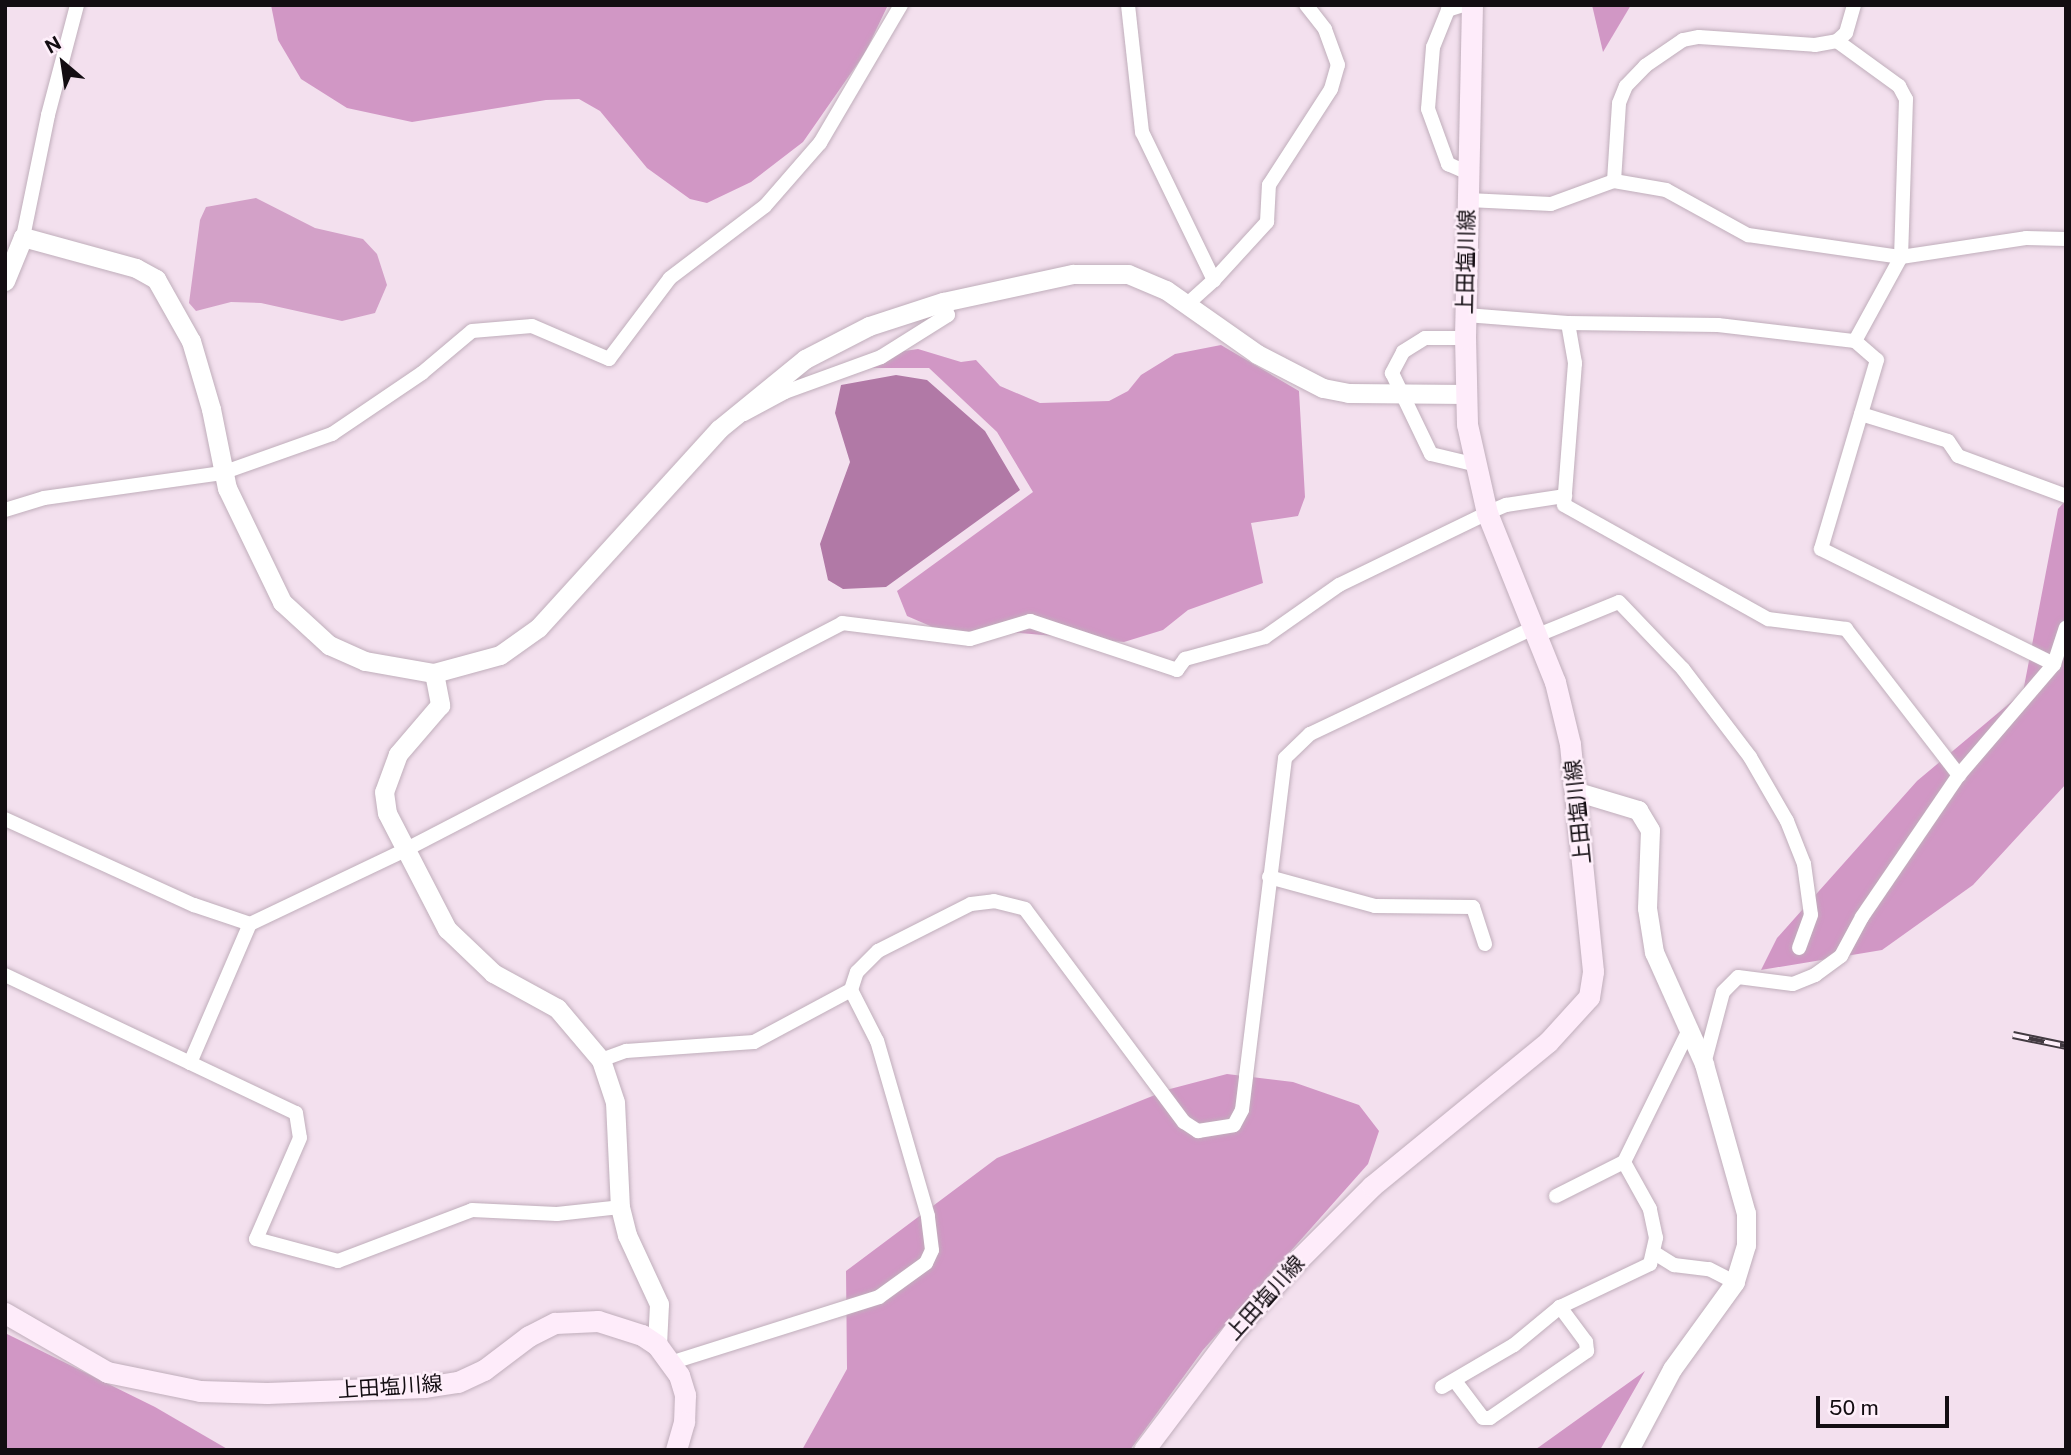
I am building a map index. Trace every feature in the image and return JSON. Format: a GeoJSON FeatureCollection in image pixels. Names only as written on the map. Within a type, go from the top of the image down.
{"type":"FeatureCollection","features":[{"type":"Feature","properties":{"kind":"main road","name":"上田塩川線"},"geometry":{"type":"LineString","coordinates":[[1144,1450],[1233,1332],[1286,1272],[1372,1186],[1573,1019],[1588,997],[1593,971],[1578,792],[1555,682],[1487,513],[1473,464],[1465,338],[1472,5]]}},
{"type":"Feature","properties":{"kind":"main road","name":"上田塩川線"},"geometry":{"type":"LineString","coordinates":[[5,1313],[107,1372],[200,1391],[294,1392],[425,1387],[458,1381],[484,1370],[529,1336],[555,1323],[575,1321],[622,1327],[657,1345],[670,1363],[685,1395],[684,1422],[676,1450]]}},
{"type":"Feature","properties":{"kind":"street"},"geometry":{"type":"LineString","coordinates":[[5,281],[23,237],[48,115],[76,5]]}},
{"type":"Feature","properties":{"kind":"street"},"geometry":{"type":"LineString","coordinates":[[5,510],[44,498],[222,473],[332,434],[422,373],[472,331],[532,326],[609,359],[670,278],[765,206],[820,143],[901,5]]}},
{"type":"Feature","properties":{"kind":"street"},"geometry":{"type":"LineString","coordinates":[[1128,5],[1142,132],[1214,280]]}},
{"type":"Feature","properties":{"kind":"street"},"geometry":{"type":"LineString","coordinates":[[1186,304],[1214,280],[1267,222],[1269,185],[1331,89],[1338,65],[1325,29],[1306,5]]}},
{"type":"Feature","properties":{"kind":"street"},"geometry":{"type":"LineString","coordinates":[[1463,5],[1448,10],[1433,47],[1428,109],[1448,164],[1468,173]]}},
{"type":"Feature","properties":{"kind":"street"},"geometry":{"type":"LineString","coordinates":[[1614,181],[1615,131],[1626,86],[1645,66],[1684,40],[1699,37],[1815,45],[1837,41],[1846,33],[1854,5]]}},
{"type":"Feature","properties":{"kind":"street"},"geometry":{"type":"LineString","coordinates":[[1837,41],[1899,86],[1906,99],[1901,257],[1856,341]]}},
{"type":"Feature","properties":{"kind":"street"},"geometry":{"type":"LineString","coordinates":[[1468,200],[1551,204],[1614,181],[1666,190],[1748,235],[1901,257],[2026,238],[2066,239]]}},
{"type":"Feature","properties":{"kind":"street"},"geometry":{"type":"LineString","coordinates":[[23,237],[136,268],[156,279],[191,341],[202,372],[222,473],[282,602],[330,645],[365,661],[434,673],[500,654],[538,628],[740,411],[805,359],[869,326],[943,302],[1104,271],[1150,281],[1257,354],[1323,388],[1467,394]]}},
{"type":"Feature","properties":{"kind":"street"},"geometry":{"type":"LineString","coordinates":[[740,411],[747,416],[785,393],[881,357],[948,315],[943,302]]}},
{"type":"Feature","properties":{"kind":"street"},"geometry":{"type":"LineString","coordinates":[[1466,314],[1568,323],[1718,325],[1856,341],[1877,360],[1821,549],[2054,664]]}},
{"type":"Feature","properties":{"kind":"street"},"geometry":{"type":"LineString","coordinates":[[1568,323],[1575,363],[1564,505],[1768,619],[1846,629],[1959,775]]}},
{"type":"Feature","properties":{"kind":"street"},"geometry":{"type":"LineString","coordinates":[[1465,338],[1425,338],[1403,352],[1391,373],[1431,454],[1473,464]]}},
{"type":"Feature","properties":{"kind":"street"},"geometry":{"type":"LineString","coordinates":[[1861,414],[1948,441],[1958,456],[2066,496]]}},
{"type":"Feature","properties":{"kind":"street"},"geometry":{"type":"LineString","coordinates":[[190,1063],[250,924],[403,851],[842,623],[970,639],[1030,621],[1177,670],[1185,659],[1265,637],[1339,585],[1487,513],[1506,505],[1565,496]]}},
{"type":"Feature","properties":{"kind":"street"},"geometry":{"type":"LineString","coordinates":[[601,1060],[626,1051],[754,1042],[851,990],[857,972],[878,951],[971,904],[995,901],[1026,909],[1184,1122],[1198,1131],[1213,1131],[1234,1125],[1242,1110],[1284,758],[1296,743],[1536,631],[1619,601],[1683,669],[1750,757],[1787,821],[1804,864],[1811,915],[1799,948]]}},
{"type":"Feature","properties":{"kind":"street"},"geometry":{"type":"LineString","coordinates":[[1704,1064],[1723,992],[1738,977],[1793,984],[1815,975],[1841,956],[1862,917],[1959,775],[2054,664],[2066,628]]}},
{"type":"Feature","properties":{"kind":"street"},"geometry":{"type":"LineString","coordinates":[[434,673],[440,705],[397,754],[384,792],[403,851],[447,929],[469,954],[493,973],[557,1008],[601,1060],[615,1102],[620,1207],[627,1235],[659,1304],[657,1345]]}},
{"type":"Feature","properties":{"kind":"street"},"geometry":{"type":"LineString","coordinates":[[1578,792],[1638,810],[1650,830],[1647,908],[1654,952],[1704,1064],[1746,1213],[1746,1245],[1735,1282],[1672,1369],[1629,1450]]}},
{"type":"Feature","properties":{"kind":"street"},"geometry":{"type":"LineString","coordinates":[[5,819],[194,905],[250,924]]}},
{"type":"Feature","properties":{"kind":"street"},"geometry":{"type":"LineString","coordinates":[[1269,877],[1375,906],[1473,907],[1485,944]]}},
{"type":"Feature","properties":{"kind":"street"},"geometry":{"type":"LineString","coordinates":[[5,975],[296,1113],[300,1138],[256,1239],[338,1261],[472,1210],[556,1214],[620,1207]]}},
{"type":"Feature","properties":{"kind":"street"},"geometry":{"type":"LineString","coordinates":[[670,1363],[879,1297],[926,1263],[932,1250],[928,1216],[877,1041],[851,990]]}},
{"type":"Feature","properties":{"kind":"street"},"geometry":{"type":"LineString","coordinates":[[1556,1196],[1624,1163],[1689,1030]]}},
{"type":"Feature","properties":{"kind":"street"},"geometry":{"type":"LineString","coordinates":[[1560,1307],[1586,1342],[1587,1351],[1490,1418],[1483,1418],[1449,1384],[1514,1345],[1560,1307],[1650,1264],[1656,1238],[1650,1209],[1624,1163]]}},
{"type":"Feature","properties":{"kind":"street"},"geometry":{"type":"LineString","coordinates":[[1653,1252],[1674,1265],[1709,1269],[1735,1282]]}},
{"type":"Feature","properties":{"kind":"shaded area"},"geometry":{"type":"Polygon","coordinates":[[[271,5],[888,5],[865,53],[803,142],[751,182],[707,203],[690,199],[647,168],[600,111],[579,99],[546,100],[412,122],[347,108],[301,79],[278,40],[271,5]]]}},
{"type":"Feature","properties":{"kind":"shaded area"},"geometry":{"type":"Polygon","coordinates":[[[1592,5],[1631,5],[1603,52],[1592,5]]]}},
{"type":"Feature","properties":{"kind":"shaded area"},"geometry":{"type":"Polygon","coordinates":[[[256,198],[315,228],[363,239],[377,254],[387,285],[375,313],[342,321],[261,303],[231,302],[196,311],[189,303],[200,220],[206,207],[256,198]]]}},
{"type":"Feature","properties":{"kind":"shaded area"},"geometry":{"type":"Polygon","coordinates":[[[1221,345],[1299,391],[1305,497],[1298,516],[1251,523],[1263,583],[1188,610],[1163,630],[1124,642],[1020,633],[951,635],[907,616],[897,591],[1033,492],[997,432],[929,368],[868,368],[904,351],[918,349],[961,362],[976,360],[1000,386],[1040,403],[1109,401],[1128,391],[1141,375],[1175,354],[1221,345]]]}},
{"type":"Feature","properties":{"kind":"shaded area"},"geometry":{"type":"Polygon","coordinates":[[[896,375],[927,380],[985,431],[1020,490],[886,587],[843,589],[828,580],[820,544],[850,462],[835,413],[841,385],[896,375]]]}},
{"type":"Feature","properties":{"kind":"shaded area"},"geometry":{"type":"Polygon","coordinates":[[[2066,500],[2066,784],[1973,885],[1882,950],[1761,970],[1777,938],[1917,781],[2023,692],[2058,509],[2066,500]]]}},
{"type":"Feature","properties":{"kind":"shaded area"},"geometry":{"type":"Polygon","coordinates":[[[1227,1074],[1293,1082],[1359,1105],[1379,1131],[1368,1164],[1203,1350],[1130,1450],[802,1450],[847,1369],[846,1271],[997,1158],[1170,1089],[1227,1074]]]}},
{"type":"Feature","properties":{"kind":"shaded area"},"geometry":{"type":"Polygon","coordinates":[[[5,1333],[155,1407],[229,1450],[5,1450],[5,1333]]]}},
{"type":"Feature","properties":{"kind":"shaded area"},"geometry":{"type":"Polygon","coordinates":[[[1645,1371],[1600,1450],[1534,1450],[1539,1447],[1645,1371]]]}},
{"type":"Feature","properties":{"kind":"railway"},"geometry":{"type":"LineString","coordinates":[[2013,1035],[2066,1046]]}}]}
